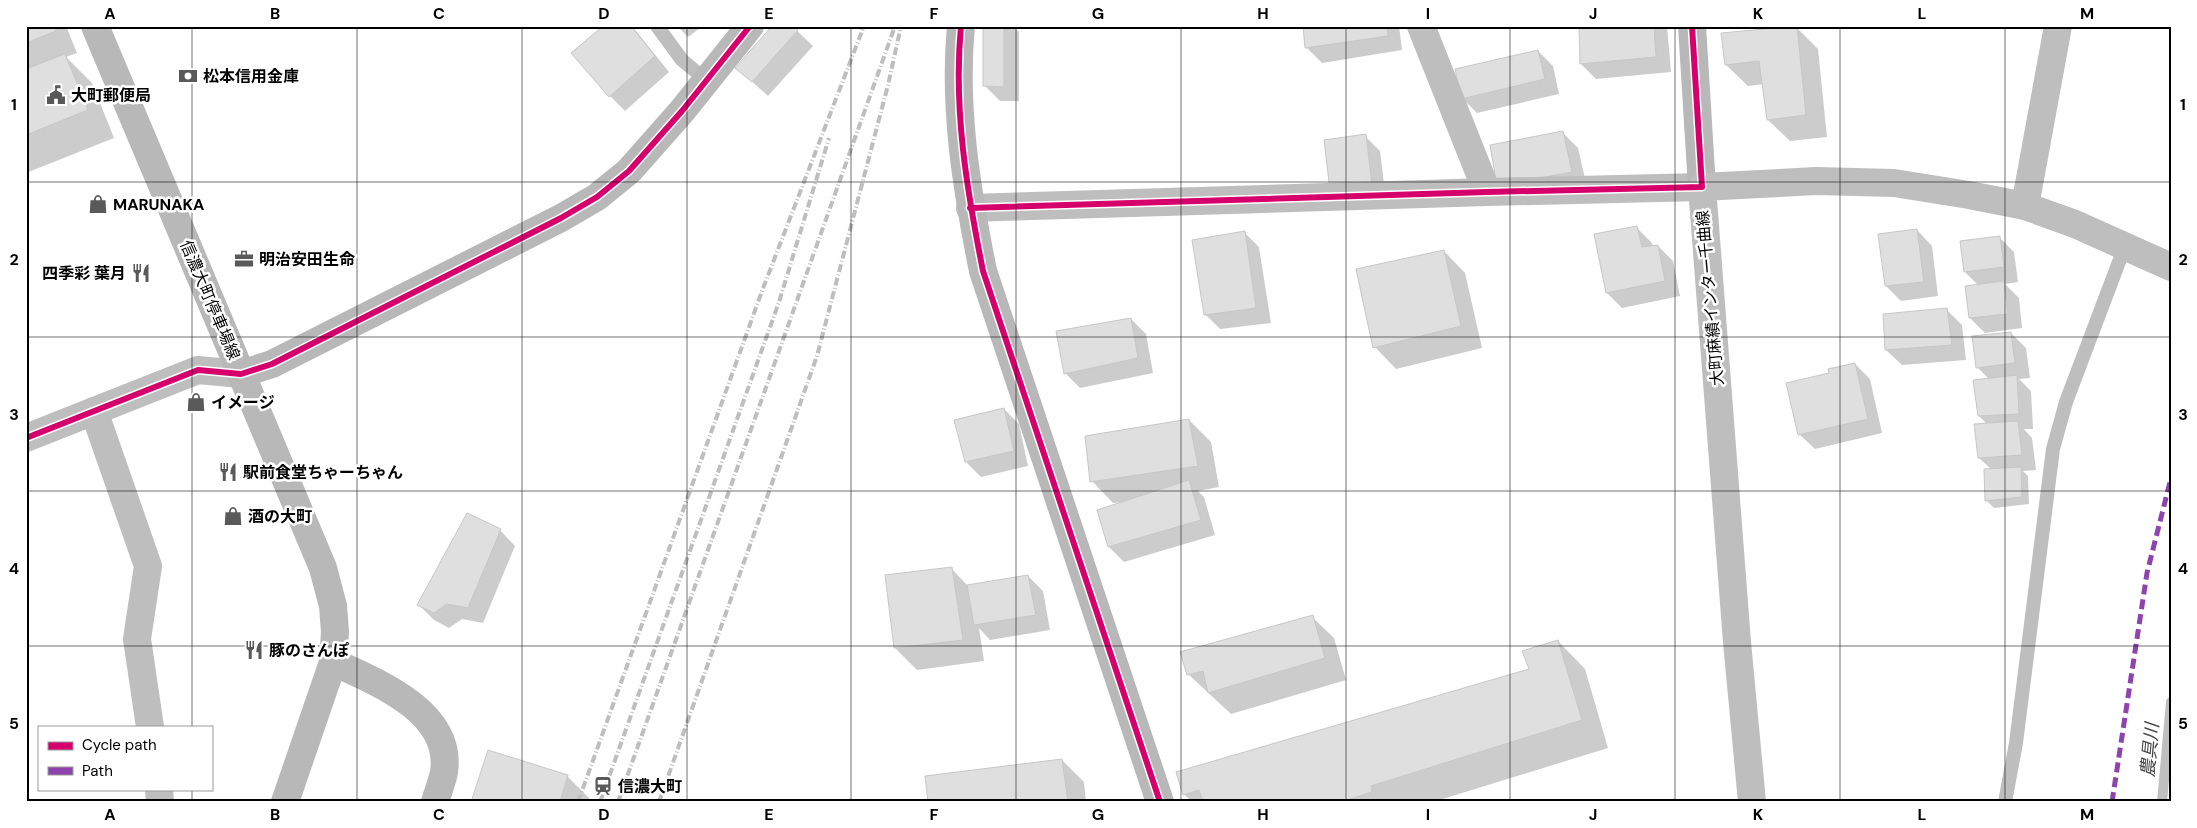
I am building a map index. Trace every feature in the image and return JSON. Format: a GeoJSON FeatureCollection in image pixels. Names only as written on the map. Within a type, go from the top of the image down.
{"type":"FeatureCollection","features":[{"type":"Feature","properties":{"kind":"street","name":"信濃大町停車場線"},"geometry":{"type":"LineString","coordinates":[[95,26],[323,568],[333,606],[335,632],[333,662],[285,802]]}},
{"type":"Feature","properties":{"kind":"street"},"geometry":{"type":"LineString","coordinates":[[26,438],[198,370],[241,374],[272,364],[560,218],[597,196],[629,171],[707,81],[750,26]]}},
{"type":"Feature","properties":{"kind":"street"},"geometry":{"type":"LineString","coordinates":[[961,26],[958,56],[959,104],[970,208],[986,280],[1160,802]]}},
{"type":"Feature","properties":{"kind":"street"},"geometry":{"type":"LineString","coordinates":[[1421,26],[1487,192]]}},
{"type":"Feature","properties":{"kind":"street"},"geometry":{"type":"LineString","coordinates":[[970,208],[1702,187],[1692,26]]}},
{"type":"Feature","properties":{"kind":"street"},"geometry":{"type":"LineString","coordinates":[[2025,206],[2058,26]]}},
{"type":"Feature","properties":{"kind":"street","name":"大町麻績インター千曲線"},"geometry":{"type":"LineString","coordinates":[[1752,802],[1737,642],[1702,187],[1816,181],[1894,183],[2025,206],[2075,224],[2171,267]]}},
{"type":"Feature","properties":{"kind":"street"},"geometry":{"type":"LineString","coordinates":[[94,411],[148,566],[137,639],[150,726]]}},
{"type":"Feature","properties":{"kind":"street"},"geometry":{"type":"LineString","coordinates":[[333,662],[384,686],[408,702],[434,726],[442,747],[444,771],[435,802]]}},
{"type":"Feature","properties":{"kind":"lane"},"geometry":{"type":"LineString","coordinates":[[657,26],[682,60],[707,81]]}},
{"type":"Feature","properties":{"kind":"lane"},"geometry":{"type":"LineString","coordinates":[[2005,802],[2016,743],[2053,449],[2066,402],[2125,246]]}},
{"type":"Feature","properties":{"kind":"building"},"geometry":{"type":"Polygon","coordinates":[[[26,26],[54,26],[56,31],[26,43],[26,26]]]}},
{"type":"Feature","properties":{"kind":"building"},"geometry":{"type":"Polygon","coordinates":[[[603,26],[631,26],[655,56],[609,97],[571,53],[603,26]]]}},
{"type":"Feature","properties":{"kind":"building"},"geometry":{"type":"Polygon","coordinates":[[[772,26],[794,26],[798,30],[752,82],[735,68],[772,26]]]}},
{"type":"Feature","properties":{"kind":"building"},"geometry":{"type":"Polygon","coordinates":[[[983,26],[1004,26],[1004,87],[983,86],[983,26]]]}},
{"type":"Feature","properties":{"kind":"building"},"geometry":{"type":"Polygon","coordinates":[[[1303,26],[1387,26],[1388,36],[1305,48],[1303,26]]]}},
{"type":"Feature","properties":{"kind":"building"},"geometry":{"type":"Polygon","coordinates":[[[1579,26],[1654,26],[1656,57],[1580,64],[1579,26]]]}},
{"type":"Feature","properties":{"kind":"building"},"geometry":{"type":"Polygon","coordinates":[[[1797,26],[1806,115],[1767,120],[1759,61],[1725,65],[1721,33],[1797,26]]]}},
{"type":"Feature","properties":{"kind":"building"},"geometry":{"type":"Polygon","coordinates":[[[1538,50],[1545,79],[1461,99],[1455,69],[1538,50]]]}},
{"type":"Feature","properties":{"kind":"building"},"geometry":{"type":"Polygon","coordinates":[[[65,54],[88,110],[26,135],[26,69],[65,54]]]}},
{"type":"Feature","properties":{"kind":"building"},"geometry":{"type":"Polygon","coordinates":[[[1563,131],[1572,172],[1497,186],[1490,145],[1563,131]]]}},
{"type":"Feature","properties":{"kind":"building"},"geometry":{"type":"Polygon","coordinates":[[[1366,134],[1372,185],[1330,190],[1324,140],[1366,134]]]}},
{"type":"Feature","properties":{"kind":"building"},"geometry":{"type":"Polygon","coordinates":[[[1637,226],[1642,247],[1658,245],[1665,281],[1606,293],[1594,234],[1637,226]]]}},
{"type":"Feature","properties":{"kind":"building"},"geometry":{"type":"Polygon","coordinates":[[[1917,229],[1924,282],[1885,286],[1878,234],[1917,229]]]}},
{"type":"Feature","properties":{"kind":"building"},"geometry":{"type":"Polygon","coordinates":[[[1245,231],[1256,308],[1204,315],[1192,240],[1245,231]]]}},
{"type":"Feature","properties":{"kind":"building"},"geometry":{"type":"Polygon","coordinates":[[[2000,236],[2004,267],[1964,272],[1960,241],[2000,236]]]}},
{"type":"Feature","properties":{"kind":"building"},"geometry":{"type":"Polygon","coordinates":[[[1444,250],[1461,326],[1373,348],[1356,269],[1444,250]]]}},
{"type":"Feature","properties":{"kind":"building"},"geometry":{"type":"Polygon","coordinates":[[[2004,281],[2008,314],[1969,318],[1965,286],[2004,281]]]}},
{"type":"Feature","properties":{"kind":"building"},"geometry":{"type":"Polygon","coordinates":[[[1947,308],[1952,345],[1885,350],[1883,314],[1947,308]]]}},
{"type":"Feature","properties":{"kind":"building"},"geometry":{"type":"Polygon","coordinates":[[[1131,318],[1138,358],[1064,374],[1056,331],[1131,318]]]}},
{"type":"Feature","properties":{"kind":"building"},"geometry":{"type":"Polygon","coordinates":[[[2011,332],[2015,363],[1976,368],[1972,336],[2011,332]]]}},
{"type":"Feature","properties":{"kind":"building"},"geometry":{"type":"Polygon","coordinates":[[[1855,363],[1868,419],[1798,435],[1786,383],[1829,373],[1828,369],[1855,363]]]}},
{"type":"Feature","properties":{"kind":"building"},"geometry":{"type":"Polygon","coordinates":[[[2017,375],[2019,414],[1978,416],[1973,380],[2017,375]]]}},
{"type":"Feature","properties":{"kind":"building"},"geometry":{"type":"Polygon","coordinates":[[[1004,408],[1014,451],[965,462],[954,420],[1004,408]]]}},
{"type":"Feature","properties":{"kind":"building"},"geometry":{"type":"Polygon","coordinates":[[[1189,419],[1198,466],[1090,482],[1085,436],[1189,419]]]}},
{"type":"Feature","properties":{"kind":"building"},"geometry":{"type":"Polygon","coordinates":[[[2018,421],[2022,455],[1978,458],[1974,424],[2018,421]]]}},
{"type":"Feature","properties":{"kind":"building"},"geometry":{"type":"Polygon","coordinates":[[[2021,467],[2022,497],[1985,501],[1984,469],[2021,467]]]}},
{"type":"Feature","properties":{"kind":"building"},"geometry":{"type":"Polygon","coordinates":[[[1189,480],[1201,520],[1108,547],[1097,510],[1189,480]]]}},
{"type":"Feature","properties":{"kind":"building"},"geometry":{"type":"Polygon","coordinates":[[[467,513],[501,529],[468,608],[447,604],[434,613],[417,605],[467,513]]]}},
{"type":"Feature","properties":{"kind":"building"},"geometry":{"type":"Polygon","coordinates":[[[952,567],[963,640],[894,648],[885,575],[952,567]]]}},
{"type":"Feature","properties":{"kind":"building"},"geometry":{"type":"Polygon","coordinates":[[[1028,575],[1036,615],[974,625],[967,585],[1028,575]]]}},
{"type":"Feature","properties":{"kind":"building"},"geometry":{"type":"Polygon","coordinates":[[[1313,615],[1325,658],[1208,693],[1203,671],[1187,675],[1180,652],[1313,615]]]}},
{"type":"Feature","properties":{"kind":"building"},"geometry":{"type":"Polygon","coordinates":[[[1558,640],[1582,720],[1371,786],[1372,792],[1341,802],[1203,802],[1199,790],[1183,795],[1176,772],[1529,669],[1522,651],[1558,640]]]}},
{"type":"Feature","properties":{"kind":"building"},"geometry":{"type":"Polygon","coordinates":[[[488,750],[568,775],[560,802],[471,802],[488,750]]]}},
{"type":"Feature","properties":{"kind":"building"},"geometry":{"type":"Polygon","coordinates":[[[1062,759],[1068,802],[928,802],[925,776],[1062,759]]]}},
{"type":"Feature","properties":{"kind":"waterway","name":"農具川"},"geometry":{"type":"LineString","coordinates":[[2162,802],[2171,702]]}},
{"type":"Feature","properties":{"kind":"railway"},"geometry":{"type":"LineString","coordinates":[[578,802],[762,291],[864,26]]}},
{"type":"Feature","properties":{"kind":"railway"},"geometry":{"type":"LineString","coordinates":[[618,802],[895,26]]}},
{"type":"Feature","properties":{"kind":"railway"},"geometry":{"type":"LineString","coordinates":[[659,802],[817,356],[888,85],[901,26]]}},
{"type":"Feature","properties":{"kind":"railway"},"geometry":{"type":"LineString","coordinates":[[600,802],[779,302],[829,138]]}},
{"type":"Feature","properties":{"kind":"marked path"},"geometry":{"type":"LineString","coordinates":[[2112,802],[2147,573],[2171,478]]}},
{"type":"Feature","properties":{"kind":"cycle path"},"geometry":{"type":"LineString","coordinates":[[26,438],[198,370],[241,374],[272,364],[561,218],[597,197],[629,171],[682,111],[750,26]]}},
{"type":"Feature","properties":{"kind":"cycle path"},"geometry":{"type":"LineString","coordinates":[[961,26],[959,57],[960,118],[967,180],[983,271],[1160,802]]}},
{"type":"Feature","properties":{"kind":"cycle path"},"geometry":{"type":"LineString","coordinates":[[970,208],[1702,187],[1692,26]]}},
{"type":"Feature","properties":{"kind":"place","name":"松本信用金庫"},"geometry":{"type":"Point","coordinates":[188,76]}},
{"type":"Feature","properties":{"kind":"place","name":"大町郵便局"},"geometry":{"type":"Point","coordinates":[56,95]}},
{"type":"Feature","properties":{"kind":"place","name":"MARUNAKA"},"geometry":{"type":"Point","coordinates":[98,204]}},
{"type":"Feature","properties":{"kind":"place","name":"明治安田生命"},"geometry":{"type":"Point","coordinates":[244,259]}},
{"type":"Feature","properties":{"kind":"place","name":"四季彩 葉月"},"geometry":{"type":"Point","coordinates":[141,273]}},
{"type":"Feature","properties":{"kind":"place","name":"イメージ"},"geometry":{"type":"Point","coordinates":[196,402]}},
{"type":"Feature","properties":{"kind":"place","name":"駅前食堂ちゃーちゃん"},"geometry":{"type":"Point","coordinates":[228,472]}},
{"type":"Feature","properties":{"kind":"place","name":"酒の大町"},"geometry":{"type":"Point","coordinates":[233,516]}},
{"type":"Feature","properties":{"kind":"place","name":"豚のさんぽ"},"geometry":{"type":"Point","coordinates":[254,650]}},
{"type":"Feature","properties":{"kind":"place","name":"信濃大町"},"geometry":{"type":"Point","coordinates":[603,786]}}]}
